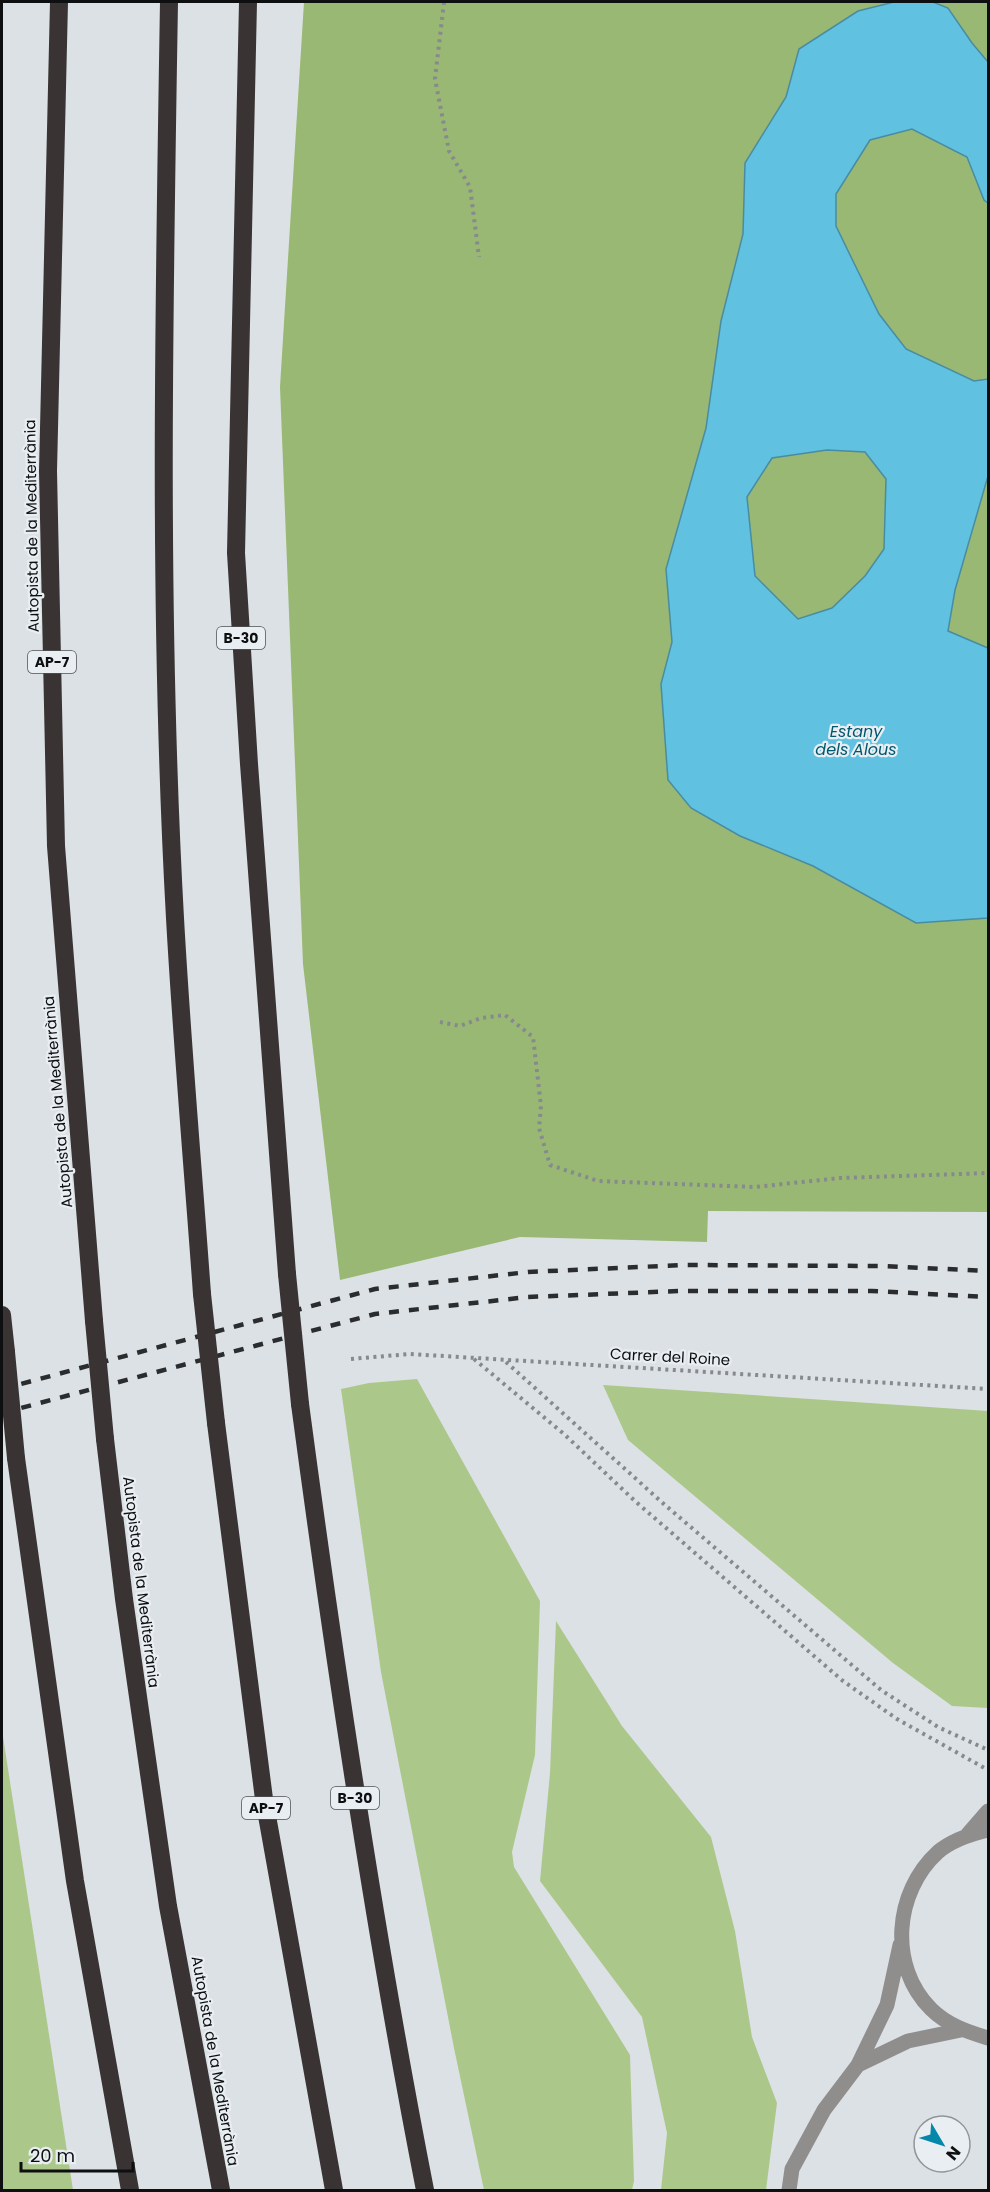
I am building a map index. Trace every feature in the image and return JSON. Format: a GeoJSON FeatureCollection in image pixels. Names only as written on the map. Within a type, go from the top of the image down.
{"type":"FeatureCollection","features":[{"type":"Feature","properties":{"kind":"highway","name":"Autopista de la Mediterrània"},"geometry":{"type":"LineString","coordinates":[[59,2],[48,471],[56,846],[94,1321],[124,1599],[168,1906],[221,2190]]}},
{"type":"Feature","properties":{"kind":"highway","name":"AP-7"},"geometry":{"type":"LineString","coordinates":[[169,2],[164,412],[166,643],[175,917],[202,1294],[216,1423],[264,1799],[334,2190]]}},
{"type":"Feature","properties":{"kind":"highway","name":"B-30"},"geometry":{"type":"LineString","coordinates":[[248,2],[236,553],[249,764],[287,1274],[300,1404],[335,1670],[369,1882],[425,2190]]}},
{"type":"Feature","properties":{"kind":"highway"},"geometry":{"type":"LineString","coordinates":[[2,1315],[16,1458],[75,1881],[130,2190]]}},
{"type":"Feature","properties":{"kind":"street"},"geometry":{"type":"LineString","coordinates":[[789,2190],[792,2169],[824,2110],[858,2065],[887,2005],[901,1943],[904,1906],[917,1876],[939,1851],[968,1834],[988,1811]]}},
{"type":"Feature","properties":{"kind":"street"},"geometry":{"type":"LineString","coordinates":[[968,1834],[988,1830]]}},
{"type":"Feature","properties":{"kind":"street"},"geometry":{"type":"LineString","coordinates":[[901,1943],[910,1979],[931,2009],[962,2030],[988,2038]]}},
{"type":"Feature","properties":{"kind":"street"},"geometry":{"type":"LineString","coordinates":[[858,2065],[908,2041],[962,2030]]}},
{"type":"Feature","properties":{"kind":"path"},"geometry":{"type":"LineString","coordinates":[[444,2],[435,79],[449,151],[470,187],[479,257]]}},
{"type":"Feature","properties":{"kind":"path"},"geometry":{"type":"LineString","coordinates":[[440,1022],[460,1026],[481,1018],[505,1015],[534,1037],[541,1106],[539,1128],[550,1165],[598,1181],[755,1187],[840,1178],[988,1173]]}},
{"type":"Feature","properties":{"kind":"path","name":"Carrer del Roine"},"geometry":{"type":"LineString","coordinates":[[351,1359],[410,1354],[505,1362],[672,1368],[988,1389]]}},
{"type":"Feature","properties":{"kind":"path"},"geometry":{"type":"LineString","coordinates":[[474,1359],[564,1434],[654,1517],[843,1681],[897,1719],[988,1770]]}},
{"type":"Feature","properties":{"kind":"path"},"geometry":{"type":"LineString","coordinates":[[505,1362],[665,1505],[881,1690],[938,1727],[988,1750]]}},
{"type":"Feature","properties":{"kind":"green space"},"geometry":{"type":"Polygon","coordinates":[[[304,2],[894,2],[858,11],[799,49],[786,97],[745,163],[743,234],[721,321],[706,428],[666,569],[672,642],[661,684],[668,780],[691,808],[740,836],[813,866],[916,923],[988,918],[988,1212],[708,1211],[707,1242],[520,1237],[340,1280],[303,964],[280,387],[304,2]]]}},
{"type":"Feature","properties":{"kind":"green space"},"geometry":{"type":"Polygon","coordinates":[[[933,2],[988,2],[988,62],[948,8],[933,2]]]}},
{"type":"Feature","properties":{"kind":"green space"},"geometry":{"type":"Polygon","coordinates":[[[912,129],[967,157],[984,200],[988,203],[988,379],[974,381],[906,349],[879,314],[836,226],[836,194],[870,140],[912,129]]]}},
{"type":"Feature","properties":{"kind":"green space"},"geometry":{"type":"Polygon","coordinates":[[[827,450],[865,452],[886,479],[884,549],[865,576],[832,608],[798,619],[755,576],[747,497],[772,458],[827,450]]]}},
{"type":"Feature","properties":{"kind":"green space"},"geometry":{"type":"Polygon","coordinates":[[[988,476],[988,648],[948,632],[955,590],[988,476]]]}},
{"type":"Feature","properties":{"kind":"green space"},"geometry":{"type":"Polygon","coordinates":[[[417,1379],[540,1601],[535,1755],[512,1852],[514,1867],[630,2055],[634,2181],[632,2190],[484,2190],[381,1672],[341,1389],[369,1383],[417,1379]]]}},
{"type":"Feature","properties":{"kind":"green space"},"geometry":{"type":"Polygon","coordinates":[[[603,1385],[988,1411],[988,1708],[952,1706],[893,1663],[628,1440],[603,1385]]]}},
{"type":"Feature","properties":{"kind":"green space"},"geometry":{"type":"Polygon","coordinates":[[[556,1621],[622,1726],[711,1837],[735,1931],[752,2037],[777,2103],[766,2190],[661,2190],[667,2133],[642,2017],[540,1881],[550,1773],[556,1621]]]}},
{"type":"Feature","properties":{"kind":"green space"},"geometry":{"type":"Polygon","coordinates":[[[2,1730],[73,2190],[2,2190],[2,1730]]]}},
{"type":"Feature","properties":{"kind":"water","name":"Estany dels Alous"},"geometry":{"type":"Polygon","coordinates":[[[894,2],[933,2],[948,8],[988,62],[988,203],[984,200],[967,157],[912,129],[870,140],[836,194],[836,226],[879,314],[906,349],[974,381],[988,379],[988,476],[955,590],[948,631],[988,648],[988,918],[916,923],[813,866],[740,836],[691,808],[668,780],[661,684],[672,642],[666,569],[706,428],[721,321],[743,234],[745,163],[786,97],[799,49],[858,11],[894,2]],[[827,450],[772,458],[747,497],[755,576],[798,619],[832,608],[865,576],[884,549],[886,479],[865,452],[827,450]]]}},
{"type":"Feature","properties":{"kind":"railway"},"geometry":{"type":"LineString","coordinates":[[2,1389],[375,1289],[528,1272],[684,1265],[881,1266],[988,1271]]}},
{"type":"Feature","properties":{"kind":"railway"},"geometry":{"type":"LineString","coordinates":[[2,1413],[375,1314],[528,1297],[680,1291],[872,1291],[988,1297]]}}]}
